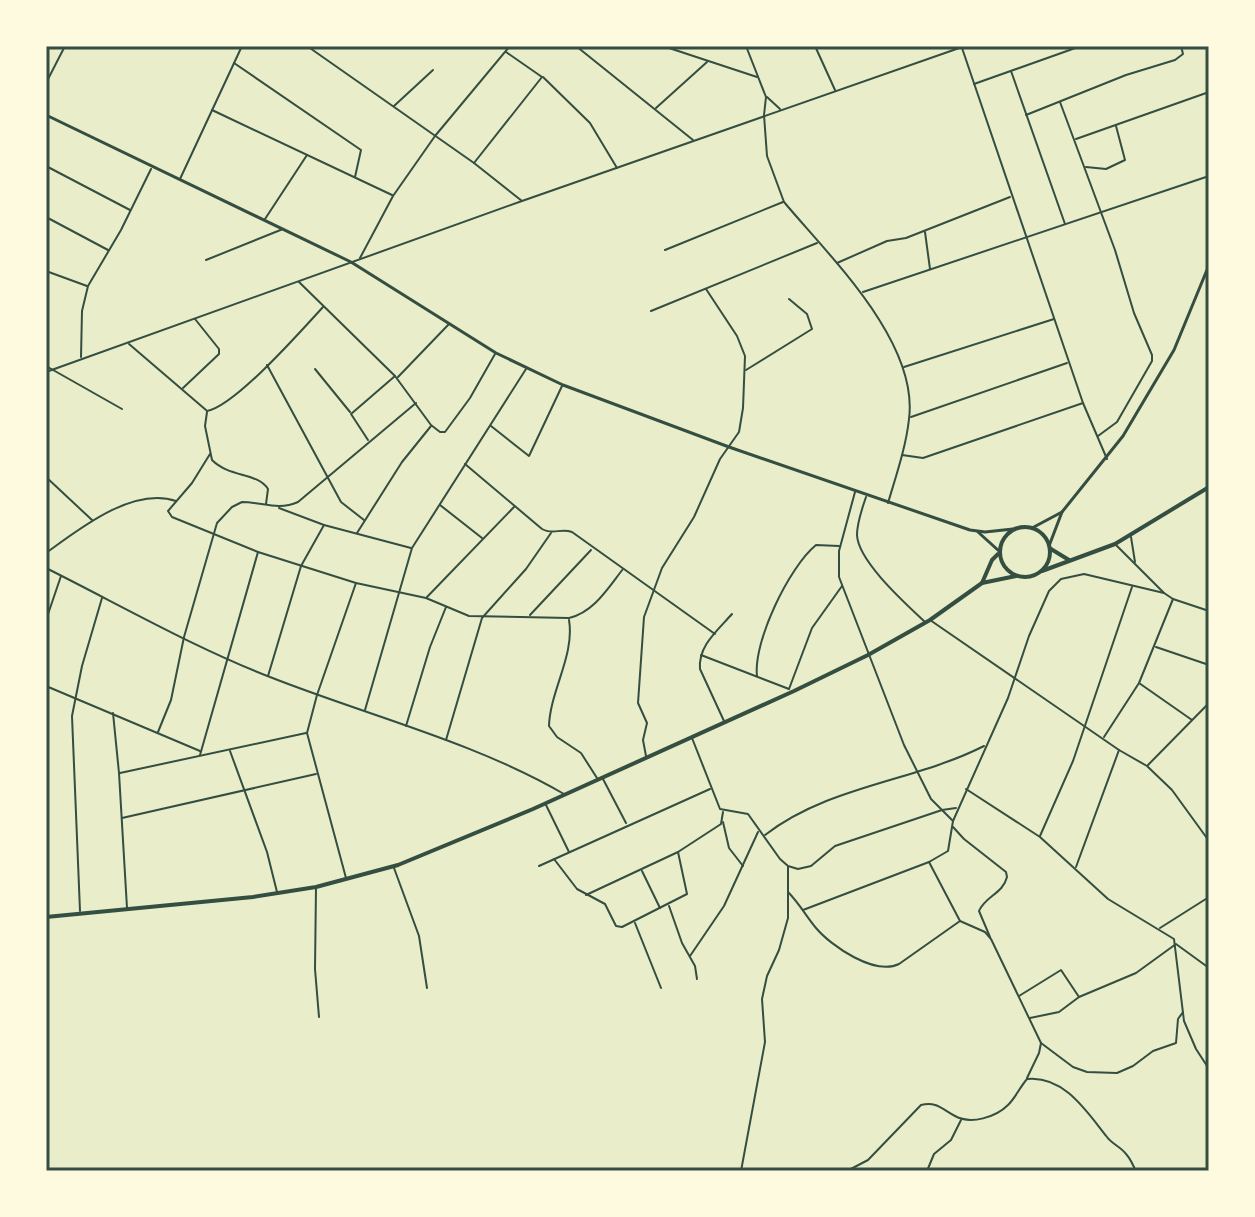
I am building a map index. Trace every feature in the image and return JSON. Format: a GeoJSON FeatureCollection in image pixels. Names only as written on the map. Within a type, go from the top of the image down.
{"type":"FeatureCollection","features":[{"type":"Feature","properties":{"kind":"main road"},"geometry":{"type":"LineString","coordinates":[[999,552],[1007,571],[1025,578],[1115,544],[1209,487]]}},
{"type":"Feature","properties":{"kind":"main road"},"geometry":{"type":"LineString","coordinates":[[982,583],[1002,540],[1013,529],[1032,528],[1046,538],[1050,547],[1049,561],[1042,571]]}},
{"type":"Feature","properties":{"kind":"main road"},"geometry":{"type":"LineString","coordinates":[[1050,547],[1069,560]]}},
{"type":"Feature","properties":{"kind":"main road"},"geometry":{"type":"LineString","coordinates":[[46,917],[277,893],[316,887],[394,867],[725,722],[868,655],[928,621],[982,583],[1016,576]]}},
{"type":"Feature","properties":{"kind":"street"},"geometry":{"type":"LineString","coordinates":[[46,83],[65,46]]}},
{"type":"Feature","properties":{"kind":"street"},"geometry":{"type":"LineString","coordinates":[[180,179],[242,46]]}},
{"type":"Feature","properties":{"kind":"street"},"geometry":{"type":"LineString","coordinates":[[307,46],[474,163],[522,201]]}},
{"type":"Feature","properties":{"kind":"street"},"geometry":{"type":"LineString","coordinates":[[360,259],[393,196],[435,136],[510,46]]}},
{"type":"Feature","properties":{"kind":"street"},"geometry":{"type":"LineString","coordinates":[[576,46],[693,140]]}},
{"type":"Feature","properties":{"kind":"street"},"geometry":{"type":"LineString","coordinates":[[663,46],[758,77]]}},
{"type":"Feature","properties":{"kind":"street"},"geometry":{"type":"LineString","coordinates":[[746,46],[766,97],[780,109]]}},
{"type":"Feature","properties":{"kind":"street"},"geometry":{"type":"LineString","coordinates":[[815,46],[836,91]]}},
{"type":"Feature","properties":{"kind":"street"},"geometry":{"type":"LineString","coordinates":[[973,84],[1081,46]]}},
{"type":"Feature","properties":{"kind":"street"},"geometry":{"type":"LineString","coordinates":[[1026,115],[1180,57],[1183,52],[1181,46]]}},
{"type":"Feature","properties":{"kind":"street"},"geometry":{"type":"LineString","coordinates":[[46,372],[780,109],[963,47],[1083,403],[1107,459]]}},
{"type":"Feature","properties":{"kind":"street"},"geometry":{"type":"LineString","coordinates":[[506,52],[542,77],[590,123],[617,168]]}},
{"type":"Feature","properties":{"kind":"street"},"geometry":{"type":"LineString","coordinates":[[655,109],[707,62]]}},
{"type":"Feature","properties":{"kind":"street"},"geometry":{"type":"LineString","coordinates":[[234,63],[361,150],[355,177]]}},
{"type":"Feature","properties":{"kind":"street"},"geometry":{"type":"LineString","coordinates":[[393,106],[433,70]]}},
{"type":"Feature","properties":{"kind":"street"},"geometry":{"type":"LineString","coordinates":[[1011,71],[1065,224]]}},
{"type":"Feature","properties":{"kind":"street"},"geometry":{"type":"LineString","coordinates":[[474,163],[542,77]]}},
{"type":"Feature","properties":{"kind":"street"},"geometry":{"type":"LineString","coordinates":[[1075,139],[1209,92]]}},
{"type":"Feature","properties":{"kind":"street"},"geometry":{"type":"LineString","coordinates":[[766,97],[767,156],[784,202],[862,293],[893,343],[903,367],[910,418],[888,503]]}},
{"type":"Feature","properties":{"kind":"street"},"geometry":{"type":"LineString","coordinates":[[1060,102],[1152,358],[1117,422],[1097,436]]}},
{"type":"Feature","properties":{"kind":"street"},"geometry":{"type":"LineString","coordinates":[[212,110],[393,196]]}},
{"type":"Feature","properties":{"kind":"street"},"geometry":{"type":"LineString","coordinates":[[46,115],[351,262],[496,353],[563,385],[855,492],[978,532],[1013,529]]}},
{"type":"Feature","properties":{"kind":"street"},"geometry":{"type":"LineString","coordinates":[[1085,166],[1106,169],[1125,160],[1116,124]]}},
{"type":"Feature","properties":{"kind":"street"},"geometry":{"type":"LineString","coordinates":[[265,219],[308,154]]}},
{"type":"Feature","properties":{"kind":"street"},"geometry":{"type":"LineString","coordinates":[[46,166],[131,211]]}},
{"type":"Feature","properties":{"kind":"street"},"geometry":{"type":"LineString","coordinates":[[81,359],[82,311],[88,286],[153,166]]}},
{"type":"Feature","properties":{"kind":"street"},"geometry":{"type":"LineString","coordinates":[[862,293],[1209,176]]}},
{"type":"Feature","properties":{"kind":"street"},"geometry":{"type":"LineString","coordinates":[[835,263],[1011,196]]}},
{"type":"Feature","properties":{"kind":"street"},"geometry":{"type":"LineString","coordinates":[[665,250],[784,202]]}},
{"type":"Feature","properties":{"kind":"street"},"geometry":{"type":"LineString","coordinates":[[46,217],[110,250]]}},
{"type":"Feature","properties":{"kind":"street"},"geometry":{"type":"LineString","coordinates":[[206,260],[284,228]]}},
{"type":"Feature","properties":{"kind":"street"},"geometry":{"type":"LineString","coordinates":[[925,231],[931,269]]}},
{"type":"Feature","properties":{"kind":"street"},"geometry":{"type":"LineString","coordinates":[[651,311],[818,243]]}},
{"type":"Feature","properties":{"kind":"street"},"geometry":{"type":"LineString","coordinates":[[1050,547],[1062,512],[1107,459],[1139,412],[1174,350],[1209,265]]}},
{"type":"Feature","properties":{"kind":"street"},"geometry":{"type":"LineString","coordinates":[[46,271],[88,286]]}},
{"type":"Feature","properties":{"kind":"street"},"geometry":{"type":"LineString","coordinates":[[298,281],[396,377],[431,425],[443,433],[449,429],[496,353]]}},
{"type":"Feature","properties":{"kind":"street"},"geometry":{"type":"LineString","coordinates":[[646,758],[643,740],[647,723],[638,707],[643,622],[662,568],[694,517],[720,459],[739,432],[741,421],[745,356],[737,336],[706,289]]}},
{"type":"Feature","properties":{"kind":"street"},"geometry":{"type":"LineString","coordinates":[[745,371],[812,329],[807,314],[789,299]]}},
{"type":"Feature","properties":{"kind":"street"},"geometry":{"type":"LineString","coordinates":[[207,411],[232,396],[267,365],[323,307]]}},
{"type":"Feature","properties":{"kind":"street"},"geometry":{"type":"LineString","coordinates":[[182,389],[219,354],[219,349],[195,319]]}},
{"type":"Feature","properties":{"kind":"street"},"geometry":{"type":"LineString","coordinates":[[903,367],[1054,319]]}},
{"type":"Feature","properties":{"kind":"street"},"geometry":{"type":"LineString","coordinates":[[351,414],[396,377],[450,323]]}},
{"type":"Feature","properties":{"kind":"street"},"geometry":{"type":"LineString","coordinates":[[128,343],[207,411]]}},
{"type":"Feature","properties":{"kind":"street"},"geometry":{"type":"LineString","coordinates":[[910,418],[1069,362]]}},
{"type":"Feature","properties":{"kind":"street"},"geometry":{"type":"LineString","coordinates":[[267,365],[341,502],[364,520]]}},
{"type":"Feature","properties":{"kind":"street"},"geometry":{"type":"LineString","coordinates":[[46,366],[122,409]]}},
{"type":"Feature","properties":{"kind":"street"},"geometry":{"type":"LineString","coordinates":[[315,369],[369,441]]}},
{"type":"Feature","properties":{"kind":"street"},"geometry":{"type":"LineString","coordinates":[[365,711],[412,548],[526,369]]}},
{"type":"Feature","properties":{"kind":"street"},"geometry":{"type":"LineString","coordinates":[[489,425],[529,456],[563,385]]}},
{"type":"Feature","properties":{"kind":"street"},"geometry":{"type":"LineString","coordinates":[[276,507],[288,507],[298,502],[416,403]]}},
{"type":"Feature","properties":{"kind":"street"},"geometry":{"type":"LineString","coordinates":[[901,455],[923,458],[1083,403]]}},
{"type":"Feature","properties":{"kind":"street"},"geometry":{"type":"LineString","coordinates":[[207,411],[205,426],[210,454],[216,465],[265,484],[268,496],[265,505]]}},
{"type":"Feature","properties":{"kind":"street"},"geometry":{"type":"LineString","coordinates":[[357,534],[402,462],[431,425]]}},
{"type":"Feature","properties":{"kind":"street"},"geometry":{"type":"LineString","coordinates":[[210,454],[192,483],[168,511],[169,515],[258,552],[356,583],[426,598],[482,618],[569,618],[585,612],[595,603],[623,569]]}},
{"type":"Feature","properties":{"kind":"street"},"geometry":{"type":"LineString","coordinates":[[465,463],[542,529],[551,533],[566,530],[715,634]]}},
{"type":"Feature","properties":{"kind":"street"},"geometry":{"type":"LineString","coordinates":[[46,477],[92,521]]}},
{"type":"Feature","properties":{"kind":"street"},"geometry":{"type":"LineString","coordinates":[[855,492],[837,564],[842,586],[917,772],[931,799],[953,821]]}},
{"type":"Feature","properties":{"kind":"street"},"geometry":{"type":"LineString","coordinates":[[866,495],[857,531],[860,546],[884,579],[928,621],[1147,766],[1181,801],[1209,841]]}},
{"type":"Feature","properties":{"kind":"street"},"geometry":{"type":"LineString","coordinates":[[46,553],[92,521],[146,498],[162,497],[176,501]]}},
{"type":"Feature","properties":{"kind":"street"},"geometry":{"type":"LineString","coordinates":[[158,732],[171,700],[184,637],[213,535],[220,518],[232,507],[242,502],[276,507],[324,525],[412,548]]}},
{"type":"Feature","properties":{"kind":"street"},"geometry":{"type":"LineString","coordinates":[[439,505],[483,539]]}},
{"type":"Feature","properties":{"kind":"street"},"geometry":{"type":"LineString","coordinates":[[426,598],[515,506]]}},
{"type":"Feature","properties":{"kind":"street"},"geometry":{"type":"LineString","coordinates":[[1032,528],[1062,512]]}},
{"type":"Feature","properties":{"kind":"street"},"geometry":{"type":"LineString","coordinates":[[268,676],[301,566],[324,525]]}},
{"type":"Feature","properties":{"kind":"street"},"geometry":{"type":"LineString","coordinates":[[978,532],[999,552]]}},
{"type":"Feature","properties":{"kind":"street"},"geometry":{"type":"LineString","coordinates":[[445,742],[482,618],[526,569],[551,533]]}},
{"type":"Feature","properties":{"kind":"street"},"geometry":{"type":"LineString","coordinates":[[1131,535],[1135,563]]}},
{"type":"Feature","properties":{"kind":"street"},"geometry":{"type":"LineString","coordinates":[[1115,544],[1164,593],[1209,611]]}},
{"type":"Feature","properties":{"kind":"street"},"geometry":{"type":"LineString","coordinates":[[757,676],[758,648],[767,623],[791,578],[816,545],[840,546]]}},
{"type":"Feature","properties":{"kind":"street"},"geometry":{"type":"LineString","coordinates":[[530,616],[593,548]]}},
{"type":"Feature","properties":{"kind":"street"},"geometry":{"type":"LineString","coordinates":[[200,754],[258,552]]}},
{"type":"Feature","properties":{"kind":"street"},"geometry":{"type":"LineString","coordinates":[[46,568],[226,659],[406,726],[524,773],[565,794]]}},
{"type":"Feature","properties":{"kind":"street"},"geometry":{"type":"LineString","coordinates":[[803,910],[929,862],[948,851],[958,807],[1008,698],[1044,600],[1061,579],[1084,574],[1164,593]]}},
{"type":"Feature","properties":{"kind":"street"},"geometry":{"type":"LineString","coordinates":[[46,620],[61,575]]}},
{"type":"Feature","properties":{"kind":"street"},"geometry":{"type":"LineString","coordinates":[[346,880],[307,733],[356,583]]}},
{"type":"Feature","properties":{"kind":"street"},"geometry":{"type":"LineString","coordinates":[[701,655],[791,690],[812,628],[842,586]]}},
{"type":"Feature","properties":{"kind":"street"},"geometry":{"type":"LineString","coordinates":[[1040,837],[1085,726],[1132,586]]}},
{"type":"Feature","properties":{"kind":"street"},"geometry":{"type":"LineString","coordinates":[[81,914],[75,822],[74,698],[102,597]]}},
{"type":"Feature","properties":{"kind":"street"},"geometry":{"type":"LineString","coordinates":[[1103,738],[1139,683],[1173,599]]}},
{"type":"Feature","properties":{"kind":"street"},"geometry":{"type":"LineString","coordinates":[[406,726],[430,647],[447,606]]}},
{"type":"Feature","properties":{"kind":"street"},"geometry":{"type":"LineString","coordinates":[[725,722],[700,669],[701,655],[732,614]]}},
{"type":"Feature","properties":{"kind":"street"},"geometry":{"type":"LineString","coordinates":[[569,618],[569,639],[549,726],[557,737],[581,753],[627,825]]}},
{"type":"Feature","properties":{"kind":"street"},"geometry":{"type":"LineString","coordinates":[[1155,647],[1209,665]]}},
{"type":"Feature","properties":{"kind":"street"},"geometry":{"type":"LineString","coordinates":[[1139,683],[1193,721]]}},
{"type":"Feature","properties":{"kind":"street"},"geometry":{"type":"LineString","coordinates":[[46,686],[158,732],[200,754]]}},
{"type":"Feature","properties":{"kind":"street"},"geometry":{"type":"LineString","coordinates":[[1147,766],[1209,703]]}},
{"type":"Feature","properties":{"kind":"street"},"geometry":{"type":"LineString","coordinates":[[113,713],[127,909]]}},
{"type":"Feature","properties":{"kind":"street"},"geometry":{"type":"LineString","coordinates":[[119,773],[307,733]]}},
{"type":"Feature","properties":{"kind":"street"},"geometry":{"type":"LineString","coordinates":[[692,737],[718,806],[723,811],[745,813],[788,866],[794,869],[807,867],[835,846],[958,807]]}},
{"type":"Feature","properties":{"kind":"street"},"geometry":{"type":"LineString","coordinates":[[764,836],[806,809],[987,745]]}},
{"type":"Feature","properties":{"kind":"street"},"geometry":{"type":"LineString","coordinates":[[229,750],[267,852],[277,893]]}},
{"type":"Feature","properties":{"kind":"street"},"geometry":{"type":"LineString","coordinates":[[1075,868],[1119,750]]}},
{"type":"Feature","properties":{"kind":"street"},"geometry":{"type":"LineString","coordinates":[[122,818],[317,774]]}},
{"type":"Feature","properties":{"kind":"street"},"geometry":{"type":"LineString","coordinates":[[539,866],[711,788]]}},
{"type":"Feature","properties":{"kind":"street"},"geometry":{"type":"LineString","coordinates":[[966,789],[1040,837],[1108,899],[1174,939],[1183,1012],[1192,1040],[1209,1069]]}},
{"type":"Feature","properties":{"kind":"street"},"geometry":{"type":"LineString","coordinates":[[546,803],[569,852]]}},
{"type":"Feature","properties":{"kind":"street"},"geometry":{"type":"LineString","coordinates":[[723,811],[729,848],[744,866]]}},
{"type":"Feature","properties":{"kind":"street"},"geometry":{"type":"LineString","coordinates":[[586,895],[678,852],[700,840],[723,821]]}},
{"type":"Feature","properties":{"kind":"street"},"geometry":{"type":"LineString","coordinates":[[952,826],[1006,872],[1002,889],[987,900],[979,911],[1041,1043],[1062,1061],[1080,1071],[1117,1073],[1153,1051],[1176,1043],[1178,1016],[1183,1012]]}},
{"type":"Feature","properties":{"kind":"street"},"geometry":{"type":"LineString","coordinates":[[690,956],[724,906],[758,830]]}},
{"type":"Feature","properties":{"kind":"street"},"geometry":{"type":"LineString","coordinates":[[554,859],[577,889],[605,904],[616,926],[622,927],[687,894],[678,852]]}},
{"type":"Feature","properties":{"kind":"street"},"geometry":{"type":"LineString","coordinates":[[929,862],[960,921],[985,932],[991,939]]}},
{"type":"Feature","properties":{"kind":"street"},"geometry":{"type":"LineString","coordinates":[[741,1171],[765,1042],[762,999],[788,918],[788,866]]}},
{"type":"Feature","properties":{"kind":"street"},"geometry":{"type":"LineString","coordinates":[[394,867],[419,936],[427,988]]}},
{"type":"Feature","properties":{"kind":"street"},"geometry":{"type":"LineString","coordinates":[[641,870],[660,909]]}},
{"type":"Feature","properties":{"kind":"street"},"geometry":{"type":"LineString","coordinates":[[316,887],[315,969],[319,1017]]}},
{"type":"Feature","properties":{"kind":"street"},"geometry":{"type":"LineString","coordinates":[[788,891],[815,927],[837,946],[852,956],[886,968],[899,964],[960,921]]}},
{"type":"Feature","properties":{"kind":"street"},"geometry":{"type":"LineString","coordinates":[[1159,929],[1209,897]]}},
{"type":"Feature","properties":{"kind":"street"},"geometry":{"type":"LineString","coordinates":[[669,905],[682,943],[696,969],[697,979]]}},
{"type":"Feature","properties":{"kind":"street"},"geometry":{"type":"LineString","coordinates":[[634,922],[661,988]]}},
{"type":"Feature","properties":{"kind":"street"},"geometry":{"type":"LineString","coordinates":[[1176,944],[1209,968]]}},
{"type":"Feature","properties":{"kind":"street"},"geometry":{"type":"LineString","coordinates":[[1029,1018],[1059,1012],[1079,997],[1136,973],[1176,944]]}},
{"type":"Feature","properties":{"kind":"street"},"geometry":{"type":"LineString","coordinates":[[1018,996],[1061,970],[1079,997]]}},
{"type":"Feature","properties":{"kind":"street"},"geometry":{"type":"LineString","coordinates":[[847,1171],[868,1160],[921,1105],[930,1103],[940,1106],[961,1119],[984,1117],[1000,1111],[1027,1079],[1041,1043]]}},
{"type":"Feature","properties":{"kind":"street"},"geometry":{"type":"LineString","coordinates":[[1027,1079],[1034,1078],[1051,1084],[1072,1096],[1108,1140],[1126,1154],[1136,1171]]}},
{"type":"Feature","properties":{"kind":"street"},"geometry":{"type":"LineString","coordinates":[[927,1171],[934,1154],[951,1140],[961,1119]]}}]}
